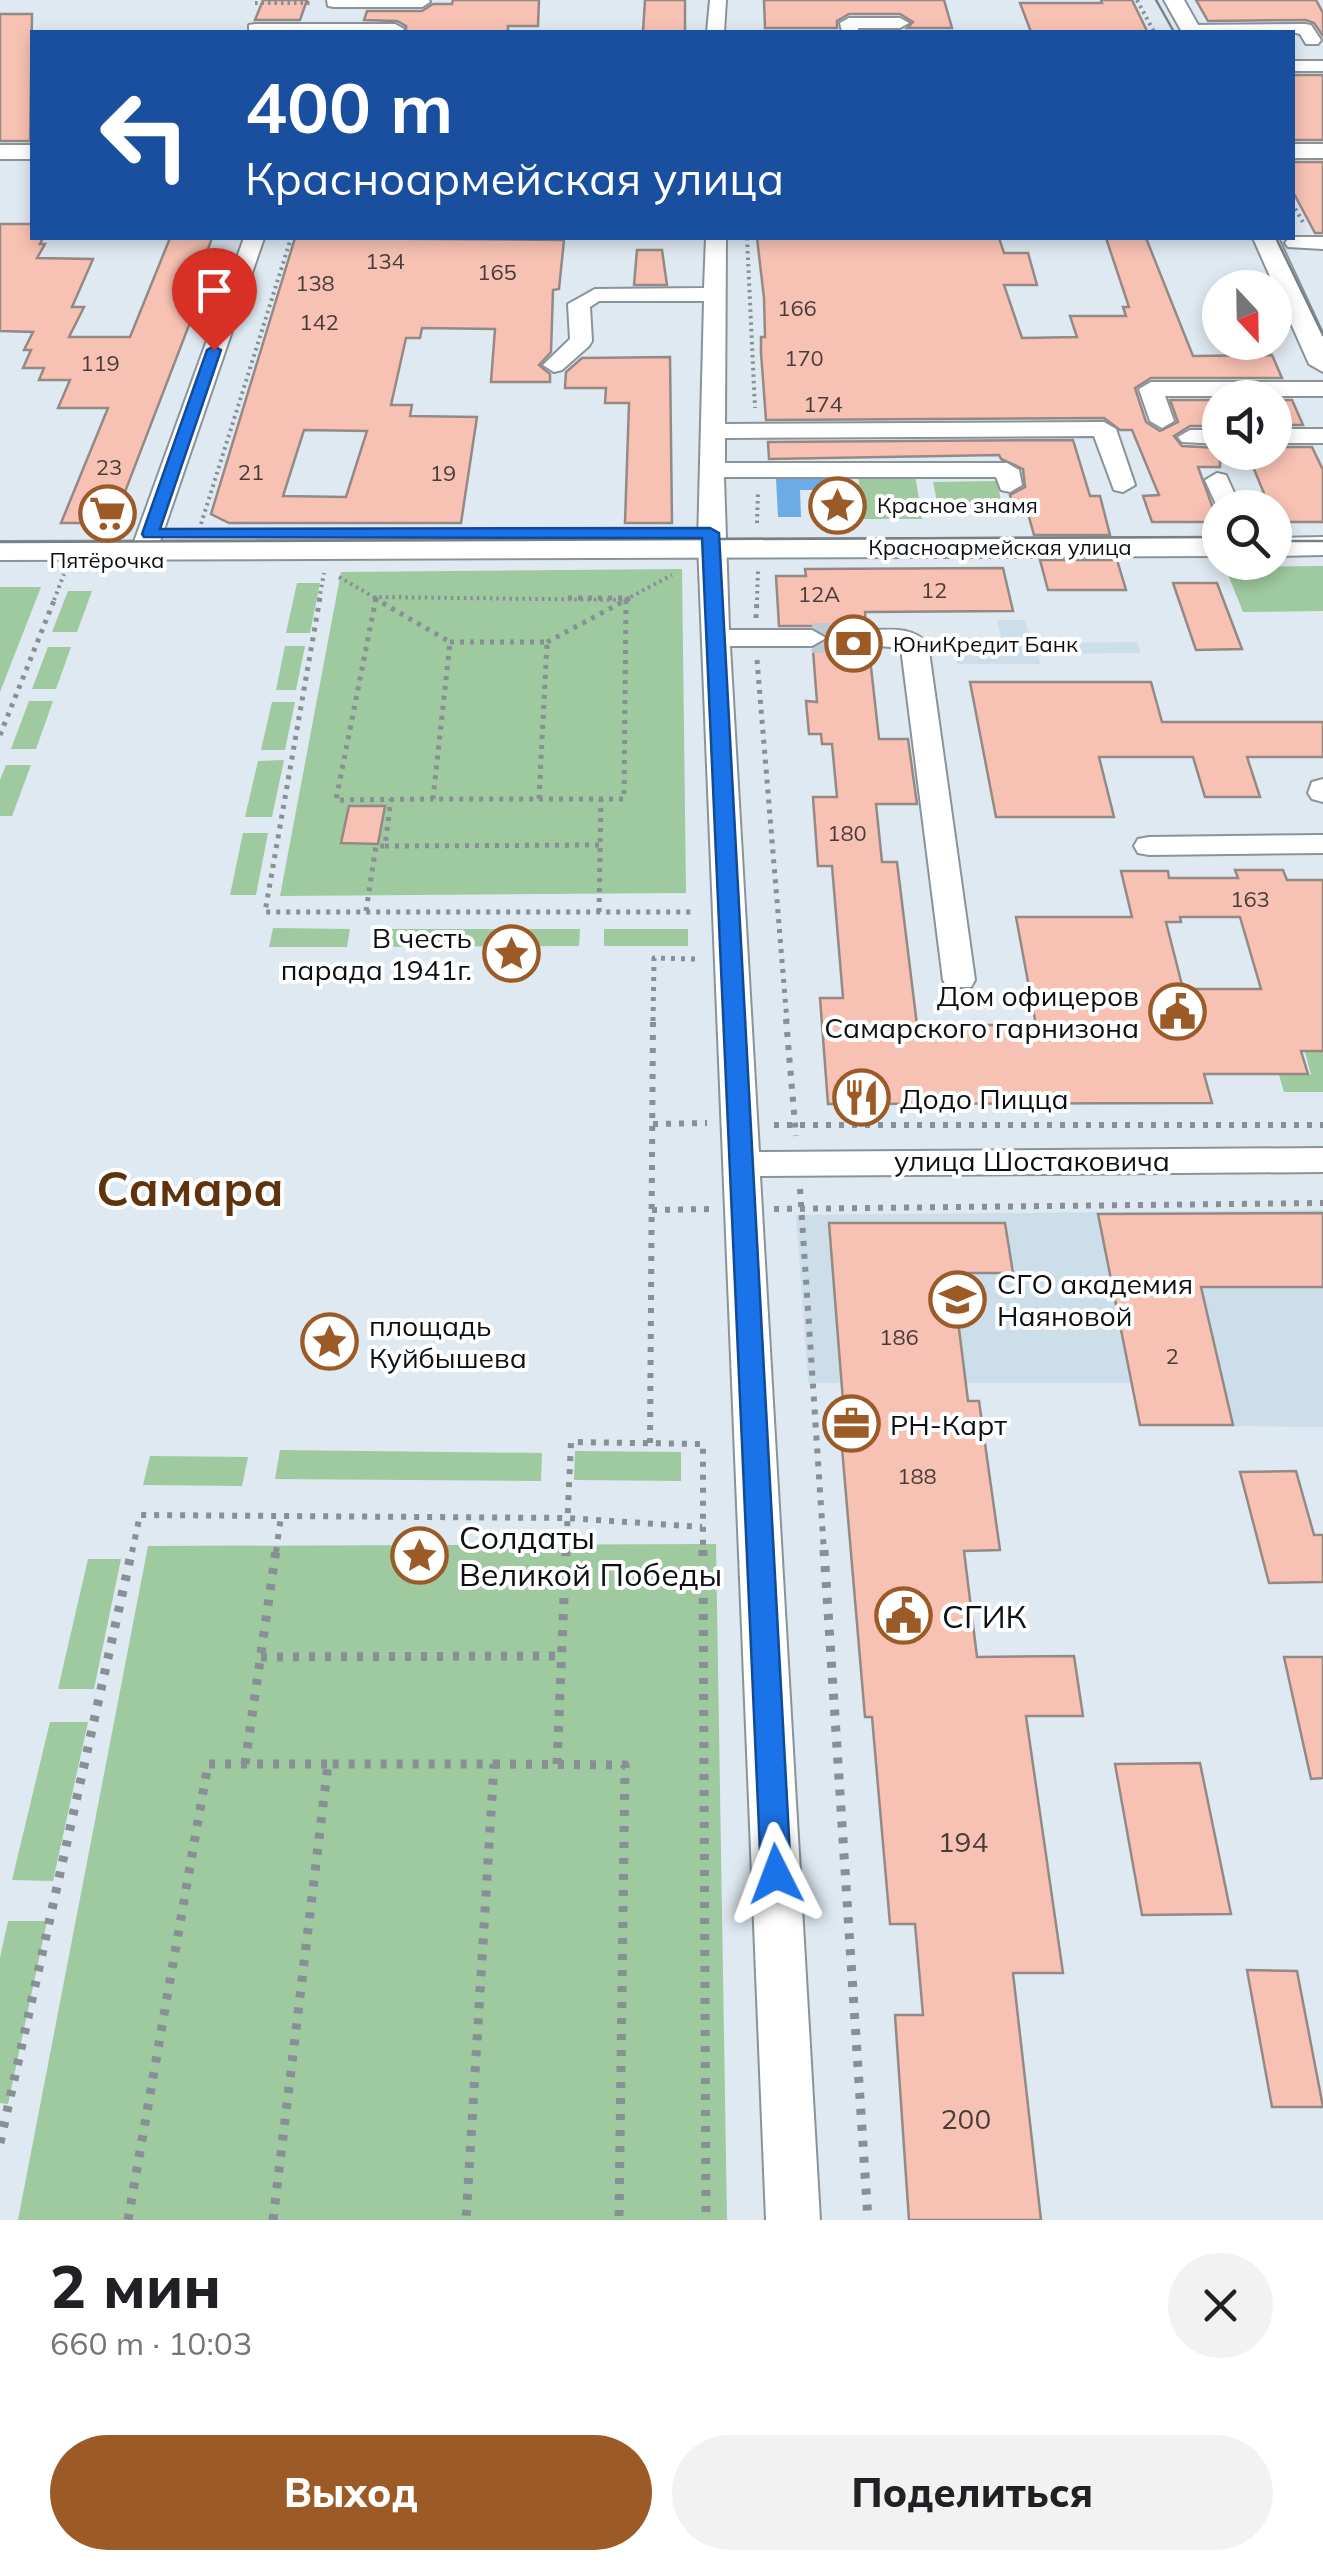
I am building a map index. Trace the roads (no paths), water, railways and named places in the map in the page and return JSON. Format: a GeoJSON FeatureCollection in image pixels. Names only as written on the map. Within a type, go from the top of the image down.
{"type":"FeatureCollection","features":[{"type":"Feature","properties":{"kind":"main road"},"geometry":{"type":"LineString","coordinates":[[1174,0],[1190,30]]}},
{"type":"Feature","properties":{"kind":"main road"},"geometry":{"type":"LineString","coordinates":[[1295,151],[1323,151]]}},
{"type":"Feature","properties":{"kind":"main road"},"geometry":{"type":"LineString","coordinates":[[0,152],[30,152]]}},
{"type":"Feature","properties":{"kind":"main road"},"geometry":{"type":"LineString","coordinates":[[1266,240],[1323,364]]}},
{"type":"Feature","properties":{"kind":"main road","name":"Красноармейская улица"},"geometry":{"type":"LineString","coordinates":[[711,541],[1202,533]]}},
{"type":"Feature","properties":{"kind":"main road"},"geometry":{"type":"LineString","coordinates":[[1292,533],[1323,533]]}},
{"type":"Feature","properties":{"kind":"main road","name":"Красноармейская улица"},"geometry":{"type":"LineString","coordinates":[[0,534],[147,542],[711,541],[1202,547]]}},
{"type":"Feature","properties":{"kind":"main road","name":"Красноармейская улица"},"geometry":{"type":"LineString","coordinates":[[0,551],[147,542]]}},
{"type":"Feature","properties":{"kind":"main road"},"geometry":{"type":"LineString","coordinates":[[1292,546],[1323,546]]}},
{"type":"Feature","properties":{"kind":"street"},"geometry":{"type":"LineString","coordinates":[[716,30],[718,0]]}},
{"type":"Feature","properties":{"kind":"street"},"geometry":{"type":"LineString","coordinates":[[324,30],[334,1],[422,2]]}},
{"type":"Feature","properties":{"kind":"street"},"geometry":{"type":"LineString","coordinates":[[850,30],[849,23],[900,24]]}},
{"type":"Feature","properties":{"kind":"street"},"geometry":{"type":"LineString","coordinates":[[255,28],[396,29]]}},
{"type":"Feature","properties":{"kind":"street"},"geometry":{"type":"LineString","coordinates":[[1248,30],[1305,29],[1312,40]]}},
{"type":"Feature","properties":{"kind":"street"},"geometry":{"type":"LineString","coordinates":[[1296,66],[1318,74]]}},
{"type":"Feature","properties":{"kind":"street"},"geometry":{"type":"LineString","coordinates":[[147,542],[253,240]]}},
{"type":"Feature","properties":{"kind":"street"},"geometry":{"type":"LineString","coordinates":[[716,240],[711,541],[793,2220]]}},
{"type":"Feature","properties":{"kind":"street"},"geometry":{"type":"LineString","coordinates":[[554,365],[581,341],[579,304],[595,295],[716,294]]}},
{"type":"Feature","properties":{"kind":"street"},"geometry":{"type":"LineString","coordinates":[[1162,421],[1151,388],[1323,388]]}},
{"type":"Feature","properties":{"kind":"street"},"geometry":{"type":"LineString","coordinates":[[713,431],[1104,430],[1123,485]]}},
{"type":"Feature","properties":{"kind":"street"},"geometry":{"type":"LineString","coordinates":[[1292,436],[1323,436]]}},
{"type":"Feature","properties":{"kind":"street"},"geometry":{"type":"LineString","coordinates":[[1190,437],[1202,437]]}},
{"type":"Feature","properties":{"kind":"street"},"geometry":{"type":"LineString","coordinates":[[712,470],[1007,470],[1010,485]]}},
{"type":"Feature","properties":{"kind":"street"},"geometry":{"type":"LineString","coordinates":[[1217,480],[1221,490]]}},
{"type":"Feature","properties":{"kind":"street"},"geometry":{"type":"LineString","coordinates":[[716,638],[812,638]]}},
{"type":"Feature","properties":{"kind":"street"},"geometry":{"type":"LineString","coordinates":[[868,638],[903,638],[914,644],[959,980]]}},
{"type":"Feature","properties":{"kind":"street"},"geometry":{"type":"LineString","coordinates":[[1148,846],[1323,844]]}},
{"type":"Feature","properties":{"kind":"street","name":"улица Шостаковича"},"geometry":{"type":"LineString","coordinates":[[741,1164],[1323,1160]]}},
{"type":"Feature","properties":{"kind":"water"},"geometry":{"type":"Polygon","coordinates":[[[776,478],[851,478],[853,490],[800,490],[801,517],[778,517],[776,478]]]}},
{"type":"Feature","properties":{"kind":"tunnel"},"geometry":{"type":"LineString","coordinates":[[812,638],[868,638]]}},
{"type":"Feature","properties":{"kind":"tram line"},"geometry":{"type":"LineString","coordinates":[[1156,0],[1173,30]]}},
{"type":"Feature","properties":{"kind":"tram line"},"geometry":{"type":"LineString","coordinates":[[1277,240],[1323,335]]}},
{"type":"Feature","properties":{"kind":"tram line"},"geometry":{"type":"LineString","coordinates":[[0,542],[1202,537]]}},
{"type":"Feature","properties":{"kind":"tram line"},"geometry":{"type":"LineString","coordinates":[[1292,541],[1323,541]]}},
{"type":"Feature","properties":{"kind":"place","name":"Красное знамя"},"geometry":{"type":"Point","coordinates":[838,505]}},
{"type":"Feature","properties":{"kind":"place","name":"Пятёрочка"},"geometry":{"type":"Point","coordinates":[107,513]}},
{"type":"Feature","properties":{"kind":"place","name":"ЮниКредит Банк"},"geometry":{"type":"Point","coordinates":[854,644]}},
{"type":"Feature","properties":{"kind":"place","name":"В честь парада 1941г."},"geometry":{"type":"Point","coordinates":[511,953]}},
{"type":"Feature","properties":{"kind":"place","name":"Дом офицеров Самарского гарнизона"},"geometry":{"type":"Point","coordinates":[1178,1011]}},
{"type":"Feature","properties":{"kind":"place","name":"Додо Пицца"},"geometry":{"type":"Point","coordinates":[861,1098]}},
{"type":"Feature","properties":{"kind":"place","name":"СГО академия Наяновой"},"geometry":{"type":"Point","coordinates":[958,1299]}},
{"type":"Feature","properties":{"kind":"place","name":"площадь Куйбышева"},"geometry":{"type":"Point","coordinates":[330,1341]}},
{"type":"Feature","properties":{"kind":"place","name":"РН-Карт"},"geometry":{"type":"Point","coordinates":[851,1424]}},
{"type":"Feature","properties":{"kind":"place","name":"Солдаты Великой Победы"},"geometry":{"type":"Point","coordinates":[420,1555]}},
{"type":"Feature","properties":{"kind":"place","name":"СГИК"},"geometry":{"type":"Point","coordinates":[903,1616]}},
{"type":"Feature","properties":{"kind":"district","name":"Самара"},"geometry":{"type":"Point","coordinates":[190,1188]}}]}
